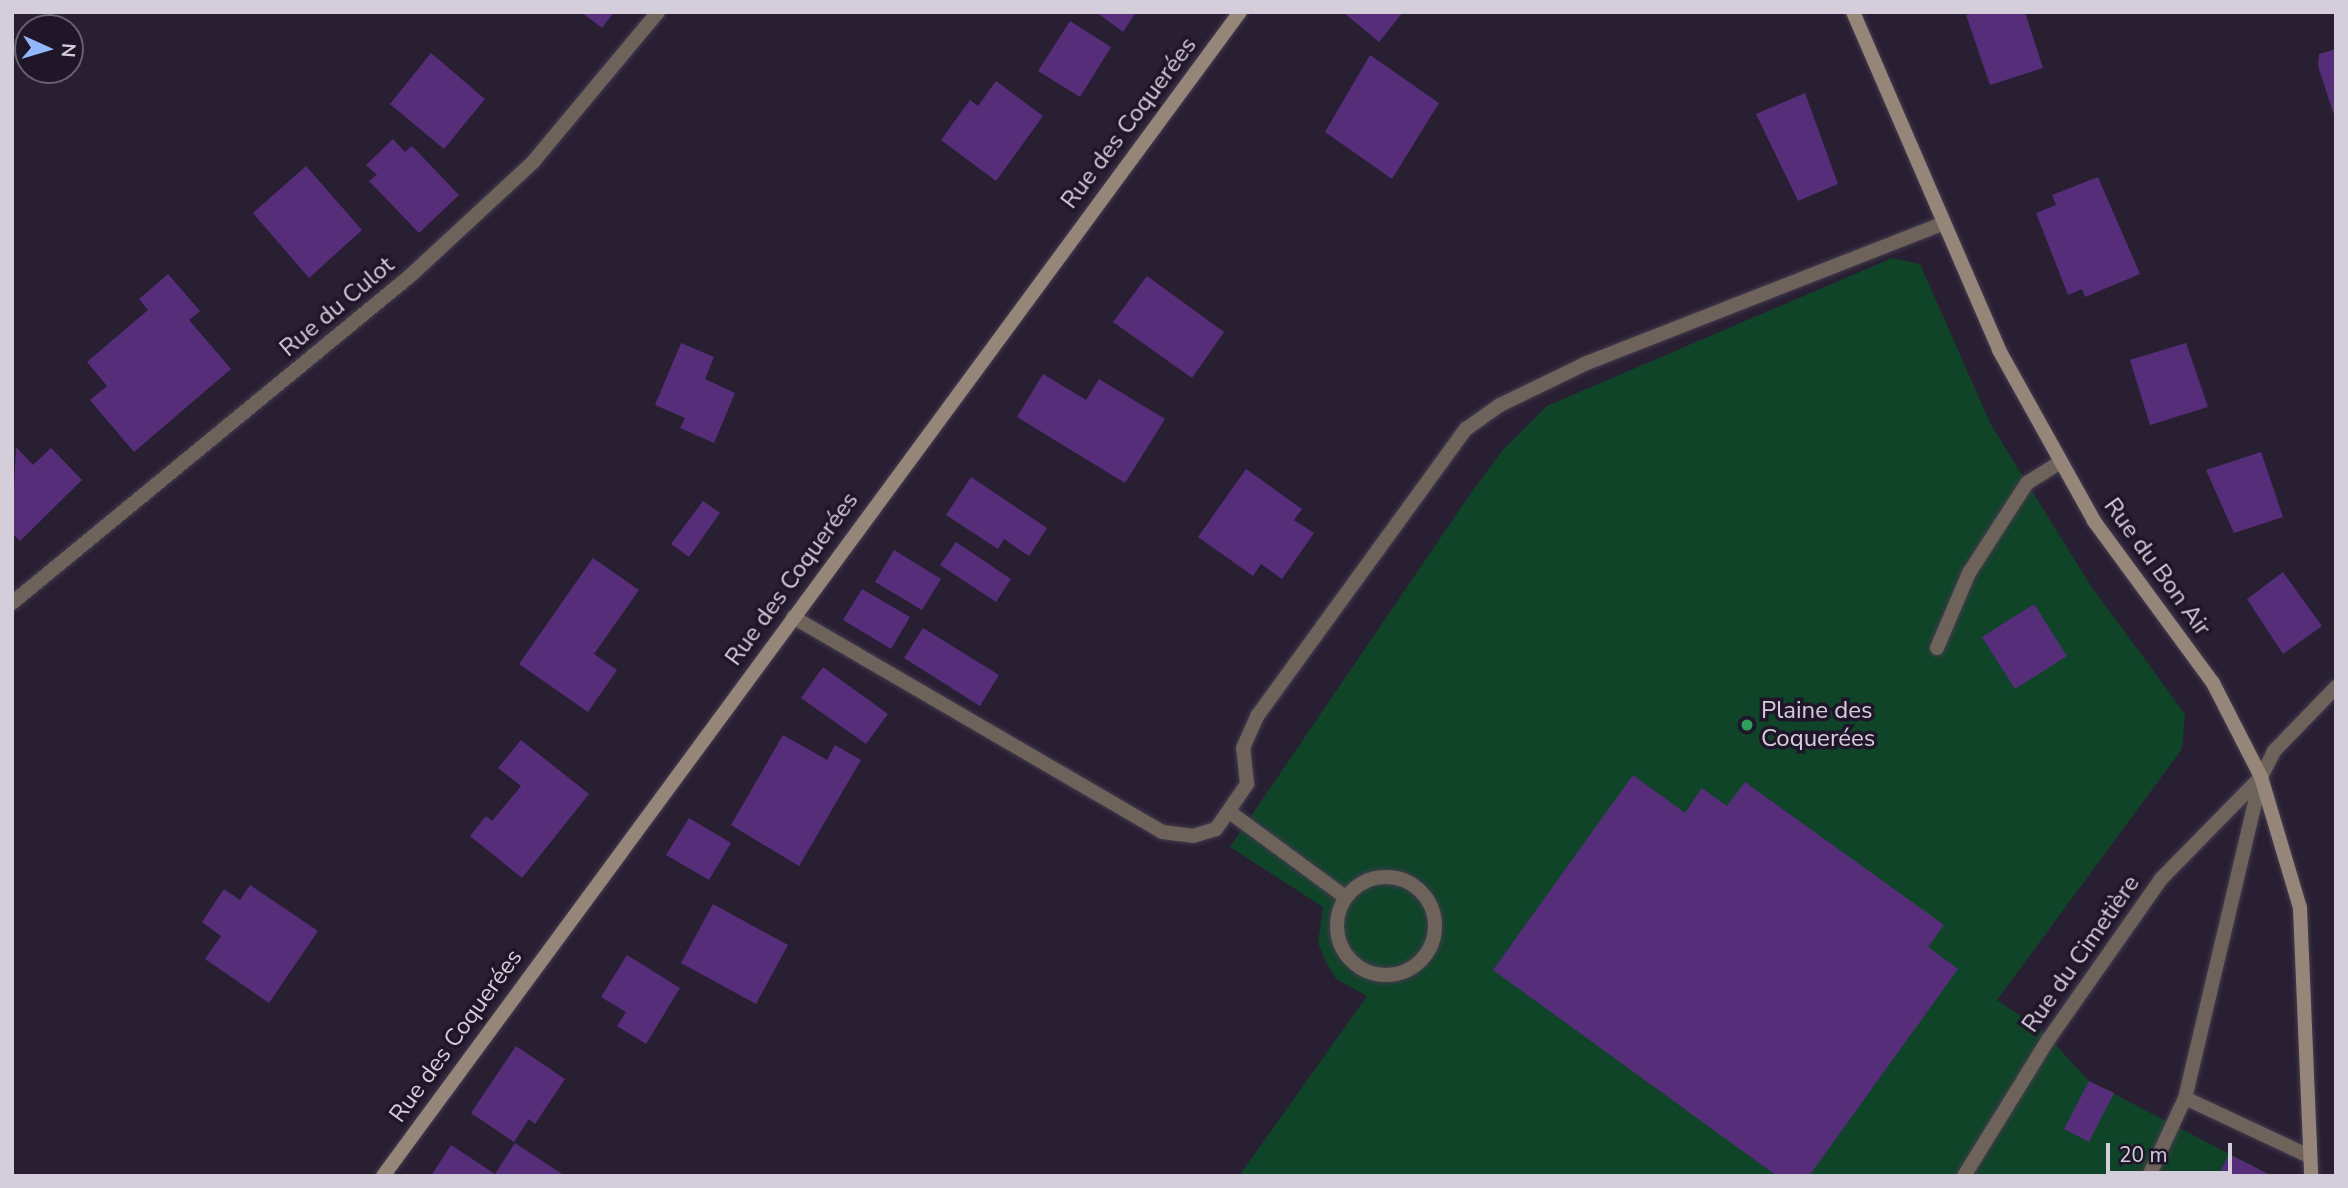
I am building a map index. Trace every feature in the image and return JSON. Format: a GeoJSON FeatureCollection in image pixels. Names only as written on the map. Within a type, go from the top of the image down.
{"type":"FeatureCollection","features":[{"type":"Feature","properties":{"kind":"street","name":"Rue du Culot"},"geometry":{"type":"LineString","coordinates":[[12,603],[410,276],[533,162],[658,12]]}},
{"type":"Feature","properties":{"kind":"street","name":"Rue des Coquerées"},"geometry":{"type":"LineString","coordinates":[[383,1176],[1240,12]]}},
{"type":"Feature","properties":{"kind":"street","name":"Rue du Bon Air"},"geometry":{"type":"LineString","coordinates":[[1853,12],[1999,350],[2094,521],[2213,683],[2261,777],[2300,908],[2311,1176]]}},
{"type":"Feature","properties":{"kind":"street"},"geometry":{"type":"LineString","coordinates":[[793,617],[1162,832],[1193,836],[1216,829],[1231,813],[1247,784],[1243,748],[1258,715],[1466,429],[1500,404],[1587,363],[1944,223]]}},
{"type":"Feature","properties":{"kind":"street"},"geometry":{"type":"LineString","coordinates":[[1937,648],[1969,573],[2027,483],[2061,462]]}},
{"type":"Feature","properties":{"kind":"street"},"geometry":{"type":"LineString","coordinates":[[2148,1176],[2185,1098],[2261,777],[2274,751],[2336,687]]}},
{"type":"Feature","properties":{"kind":"street","name":"Rue du Cimetière"},"geometry":{"type":"LineString","coordinates":[[1964,1176],[2048,1040],[2161,879],[2261,777]]}},
{"type":"Feature","properties":{"kind":"street"},"geometry":{"type":"LineString","coordinates":[[1231,813],[1344,896]]}},
{"type":"Feature","properties":{"kind":"street"},"geometry":{"type":"LineString","coordinates":[[1385,876],[1411,882],[1430,904],[1436,924],[1427,954],[1407,972],[1379,976],[1353,964],[1337,940],[1338,909],[1344,896],[1358,884],[1385,876]]}},
{"type":"Feature","properties":{"kind":"street"},"geometry":{"type":"LineString","coordinates":[[2185,1098],[2309,1156]]}},
{"type":"Feature","properties":{"kind":"green space","name":"Plaine des Coquerées"},"geometry":{"type":"Polygon","coordinates":[[[1892,258],[1920,264],[1991,425],[2091,586],[2185,714],[2182,749],[1997,1000],[2043,1031],[2089,1081],[2272,1176],[1239,1176],[1367,996],[1336,979],[1326,962],[1318,943],[1323,907],[1230,847],[1473,490],[1502,451],[1547,406],[1892,258]]]}},
{"type":"Feature","properties":{"kind":"building"},"geometry":{"type":"Polygon","coordinates":[[[581,12],[614,12],[602,28],[581,12]]]}},
{"type":"Feature","properties":{"kind":"building"},"geometry":{"type":"Polygon","coordinates":[[[1096,12],[1136,12],[1123,32],[1096,12]]]}},
{"type":"Feature","properties":{"kind":"building"},"geometry":{"type":"Polygon","coordinates":[[[1343,12],[1403,12],[1379,42],[1343,12]]]}},
{"type":"Feature","properties":{"kind":"building"},"geometry":{"type":"Polygon","coordinates":[[[1973,12],[2025,12],[2043,68],[1990,85],[1966,15],[1973,12]]]}},
{"type":"Feature","properties":{"kind":"building"},"geometry":{"type":"Polygon","coordinates":[[[1070,21],[1111,47],[1080,97],[1038,71],[1070,21]]]}},
{"type":"Feature","properties":{"kind":"building"},"geometry":{"type":"Polygon","coordinates":[[[2336,49],[2335,118],[2318,66],[2319,54],[2336,49]]]}},
{"type":"Feature","properties":{"kind":"building"},"geometry":{"type":"Polygon","coordinates":[[[431,53],[485,99],[444,149],[390,104],[431,53]]]}},
{"type":"Feature","properties":{"kind":"building"},"geometry":{"type":"Polygon","coordinates":[[[1370,55],[1439,103],[1392,179],[1325,132],[1370,55]]]}},
{"type":"Feature","properties":{"kind":"building"},"geometry":{"type":"Polygon","coordinates":[[[996,81],[1043,116],[996,181],[941,140],[970,100],[978,106],[996,81]]]}},
{"type":"Feature","properties":{"kind":"building"},"geometry":{"type":"Polygon","coordinates":[[[1805,93],[1838,184],[1798,201],[1756,114],[1805,93]]]}},
{"type":"Feature","properties":{"kind":"building"},"geometry":{"type":"Polygon","coordinates":[[[393,139],[405,152],[412,146],[459,195],[419,233],[369,181],[377,175],[366,165],[393,139]]]}},
{"type":"Feature","properties":{"kind":"building"},"geometry":{"type":"Polygon","coordinates":[[[306,166],[362,230],[309,278],[253,213],[306,166]]]}},
{"type":"Feature","properties":{"kind":"building"},"geometry":{"type":"Polygon","coordinates":[[[2098,177],[2140,274],[2085,297],[2082,289],[2068,295],[2036,213],[2056,205],[2052,195],[2098,177]]]}},
{"type":"Feature","properties":{"kind":"building"},"geometry":{"type":"Polygon","coordinates":[[[168,274],[200,311],[189,320],[231,369],[134,452],[90,400],[107,386],[87,362],[148,310],[139,299],[168,274]]]}},
{"type":"Feature","properties":{"kind":"building"},"geometry":{"type":"Polygon","coordinates":[[[1147,276],[1224,332],[1192,378],[1113,322],[1147,276]]]}},
{"type":"Feature","properties":{"kind":"building"},"geometry":{"type":"Polygon","coordinates":[[[681,343],[714,357],[705,379],[735,393],[714,443],[680,428],[685,418],[655,405],[681,343]]]}},
{"type":"Feature","properties":{"kind":"building"},"geometry":{"type":"Polygon","coordinates":[[[2186,343],[2208,407],[2150,425],[2130,360],[2186,343]]]}},
{"type":"Feature","properties":{"kind":"building"},"geometry":{"type":"Polygon","coordinates":[[[1043,374],[1086,400],[1099,379],[1165,419],[1125,483],[1017,417],[1043,374]]]}},
{"type":"Feature","properties":{"kind":"building"},"geometry":{"type":"Polygon","coordinates":[[[16,447],[33,465],[51,448],[82,480],[20,541],[12,533],[16,447]]]}},
{"type":"Feature","properties":{"kind":"building"},"geometry":{"type":"Polygon","coordinates":[[[2261,452],[2283,517],[2234,533],[2206,470],[2261,452]]]}},
{"type":"Feature","properties":{"kind":"building"},"geometry":{"type":"Polygon","coordinates":[[[1246,469],[1302,509],[1294,520],[1314,533],[1282,579],[1261,564],[1253,576],[1198,537],[1246,469]]]}},
{"type":"Feature","properties":{"kind":"building"},"geometry":{"type":"Polygon","coordinates":[[[971,477],[1047,528],[1029,556],[1004,539],[998,549],[946,515],[971,477]]]}},
{"type":"Feature","properties":{"kind":"building"},"geometry":{"type":"Polygon","coordinates":[[[703,501],[720,513],[689,557],[671,544],[703,501]]]}},
{"type":"Feature","properties":{"kind":"building"},"geometry":{"type":"Polygon","coordinates":[[[956,542],[1011,579],[996,602],[940,565],[956,542]]]}},
{"type":"Feature","properties":{"kind":"building"},"geometry":{"type":"Polygon","coordinates":[[[894,550],[941,579],[922,610],[875,582],[894,550]]]}},
{"type":"Feature","properties":{"kind":"building"},"geometry":{"type":"Polygon","coordinates":[[[593,558],[639,590],[594,654],[617,670],[588,712],[519,664],[593,558]]]}},
{"type":"Feature","properties":{"kind":"building"},"geometry":{"type":"Polygon","coordinates":[[[2283,572],[2322,626],[2283,654],[2247,599],[2283,572]]]}},
{"type":"Feature","properties":{"kind":"building"},"geometry":{"type":"Polygon","coordinates":[[[862,589],[910,617],[891,649],[843,620],[862,589]]]}},
{"type":"Feature","properties":{"kind":"building"},"geometry":{"type":"Polygon","coordinates":[[[2034,604],[2067,656],[2015,689],[1982,637],[2034,604]]]}},
{"type":"Feature","properties":{"kind":"building"},"geometry":{"type":"Polygon","coordinates":[[[923,628],[999,675],[980,706],[904,658],[923,628]]]}},
{"type":"Feature","properties":{"kind":"building"},"geometry":{"type":"Polygon","coordinates":[[[823,667],[888,714],[866,744],[801,698],[823,667]]]}},
{"type":"Feature","properties":{"kind":"building"},"geometry":{"type":"Polygon","coordinates":[[[783,735],[827,760],[835,745],[861,760],[799,866],[731,825],[783,735]]]}},
{"type":"Feature","properties":{"kind":"building"},"geometry":{"type":"Polygon","coordinates":[[[521,740],[589,794],[522,878],[470,836],[486,816],[492,821],[521,786],[498,768],[521,740]]]}},
{"type":"Feature","properties":{"kind":"building"},"geometry":{"type":"Polygon","coordinates":[[[1633,775],[1685,813],[1702,788],[1727,806],[1745,782],[1944,925],[1928,947],[1958,969],[1809,1176],[1777,1176],[1493,970],[1633,775]]]}},
{"type":"Feature","properties":{"kind":"building"},"geometry":{"type":"Polygon","coordinates":[[[689,818],[731,843],[709,880],[666,855],[689,818]]]}},
{"type":"Feature","properties":{"kind":"building"},"geometry":{"type":"Polygon","coordinates":[[[250,885],[318,931],[269,1003],[205,959],[221,936],[202,922],[224,889],[240,900],[250,885]]]}},
{"type":"Feature","properties":{"kind":"building"},"geometry":{"type":"Polygon","coordinates":[[[713,904],[788,945],[756,1004],[681,963],[713,904]]]}},
{"type":"Feature","properties":{"kind":"building"},"geometry":{"type":"Polygon","coordinates":[[[627,955],[680,988],[646,1044],[617,1026],[626,1012],[601,997],[627,955]]]}},
{"type":"Feature","properties":{"kind":"building"},"geometry":{"type":"Polygon","coordinates":[[[516,1046],[565,1079],[535,1124],[529,1119],[514,1142],[471,1113],[516,1046]]]}},
{"type":"Feature","properties":{"kind":"building"},"geometry":{"type":"Polygon","coordinates":[[[2089,1081],[2114,1093],[2089,1142],[2064,1129],[2089,1081]]]}},
{"type":"Feature","properties":{"kind":"building"},"geometry":{"type":"Polygon","coordinates":[[[515,1143],[565,1176],[431,1176],[451,1145],[495,1174],[515,1143]]]}},
{"type":"Feature","properties":{"kind":"building"},"geometry":{"type":"Polygon","coordinates":[[[2229,1154],[2272,1176],[2228,1176],[2220,1172],[2229,1154]]]}},
{"type":"Feature","properties":{"kind":"place","name":"Plaine des Coquerées"},"geometry":{"type":"Point","coordinates":[1747,725]}}]}
